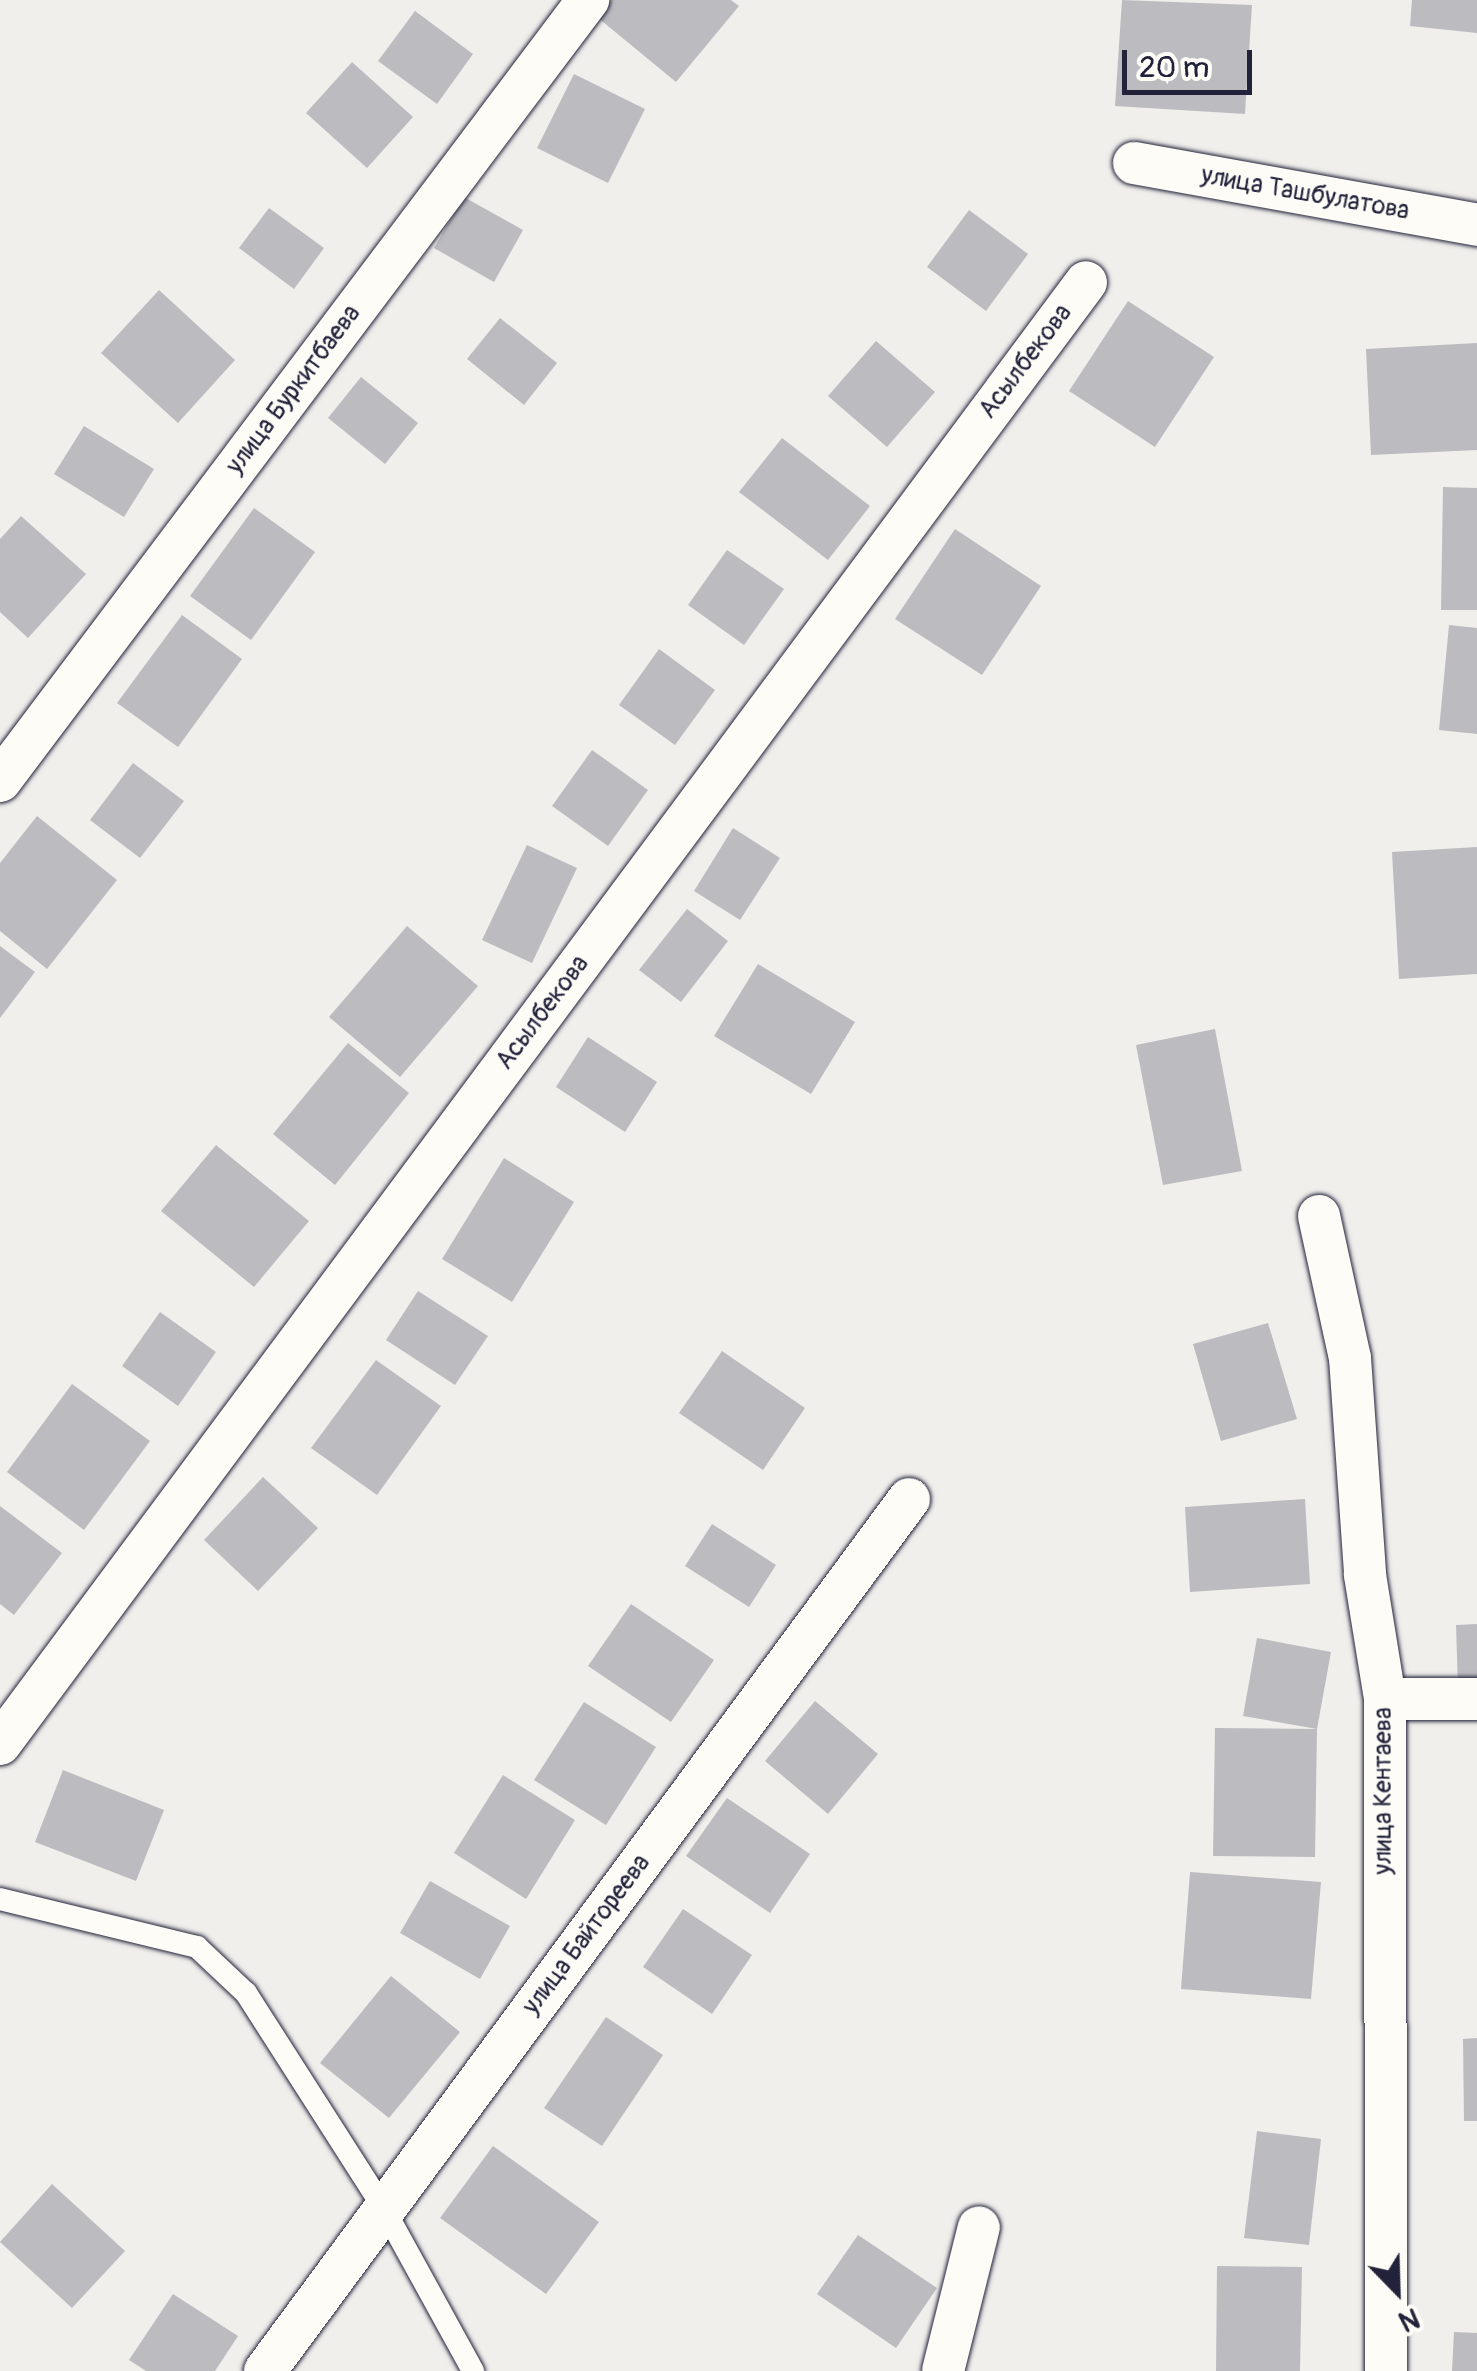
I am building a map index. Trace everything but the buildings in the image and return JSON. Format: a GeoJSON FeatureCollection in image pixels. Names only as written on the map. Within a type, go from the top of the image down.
{"type":"FeatureCollection","features":[{"type":"Feature","properties":{"kind":"street","name":"улица Буркитбаева"},"geometry":{"type":"LineString","coordinates":[[0,781],[588,0]]}},
{"type":"Feature","properties":{"kind":"street","name":"улица Ташбулатова"},"geometry":{"type":"LineString","coordinates":[[1134,163],[1477,225]]}},
{"type":"Feature","properties":{"kind":"street","name":"Асылбекова"},"geometry":{"type":"LineString","coordinates":[[0,1744],[1086,282]]}},
{"type":"Feature","properties":{"kind":"street","name":"улица Кентаева"},"geometry":{"type":"LineString","coordinates":[[1318,1216],[1350,1358],[1365,1574],[1385,1698],[1386,2371]]}},
{"type":"Feature","properties":{"kind":"street","name":"улица Байтореева"},"geometry":{"type":"LineString","coordinates":[[265,2371],[909,1499]]}},
{"type":"Feature","properties":{"kind":"street"},"geometry":{"type":"LineString","coordinates":[[1385,1698],[1477,1698]]}},
{"type":"Feature","properties":{"kind":"street"},"geometry":{"type":"LineString","coordinates":[[943,2371],[979,2226]]}},
{"type":"Feature","properties":{"kind":"lane"},"geometry":{"type":"LineString","coordinates":[[0,1898],[198,1947],[246,1993],[384,2209],[473,2371]]}}]}
